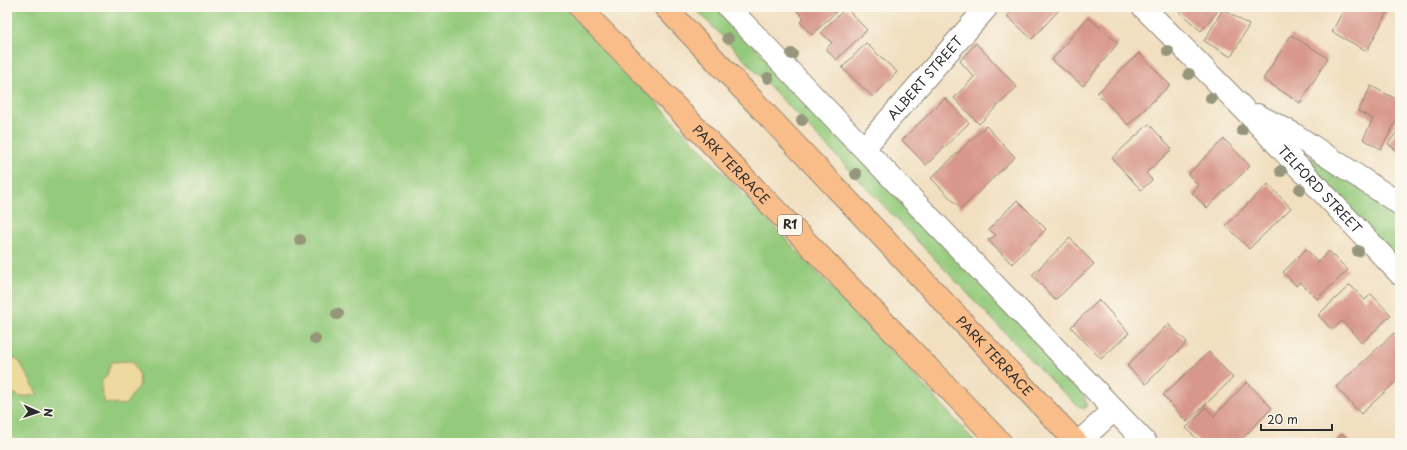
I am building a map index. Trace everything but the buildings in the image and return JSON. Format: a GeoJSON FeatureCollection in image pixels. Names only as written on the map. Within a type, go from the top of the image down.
{"type":"FeatureCollection","features":[{"type":"Feature","properties":{"kind":"highway","name":"PARK TERRACE"},"geometry":{"type":"LineString","coordinates":[[579,7],[1001,443]]}},
{"type":"Feature","properties":{"kind":"highway","name":"PARK TERRACE"},"geometry":{"type":"LineString","coordinates":[[665,7],[1077,443]]}},
{"type":"Feature","properties":{"kind":"street"},"geometry":{"type":"LineString","coordinates":[[728,7],[1146,443]]}},
{"type":"Feature","properties":{"kind":"street","name":"ALBERT STREET"},"geometry":{"type":"LineString","coordinates":[[864,148],[986,7]]}},
{"type":"Feature","properties":{"kind":"street","name":"TELFORD STREET"},"geometry":{"type":"LineString","coordinates":[[1143,7],[1240,105],[1400,274]]}},
{"type":"Feature","properties":{"kind":"street","name":"TELFORD STREET"},"geometry":{"type":"LineString","coordinates":[[1240,105],[1292,134],[1400,204]]}},
{"type":"Feature","properties":{"kind":"street","name":"PARK TERRACE"},"geometry":{"type":"LineString","coordinates":[[1077,443],[1114,410]]}},
{"type":"Feature","properties":{"kind":"green space"},"geometry":{"type":"Polygon","coordinates":[[[7,7],[566,7],[904,364],[976,443],[7,443],[7,7]]]}},
{"type":"Feature","properties":{"kind":"green space"},"geometry":{"type":"Polygon","coordinates":[[[694,7],[717,7],[1079,385],[1087,405],[1084,409],[1077,405],[1056,386],[694,7]]]}},
{"type":"Feature","properties":{"kind":"green space"},"geometry":{"type":"Polygon","coordinates":[[[1314,158],[1400,214],[1400,262],[1308,162],[1310,159],[1314,158]]]}},
{"type":"Feature","properties":{"kind":"sand"},"geometry":{"type":"Polygon","coordinates":[[[7,357],[11,357],[20,362],[38,395],[20,397],[7,390],[7,357]]]}},
{"type":"Feature","properties":{"kind":"sand"},"geometry":{"type":"Polygon","coordinates":[[[132,361],[139,374],[140,384],[125,405],[105,403],[101,389],[102,380],[107,375],[111,362],[132,361]]]}}]}
